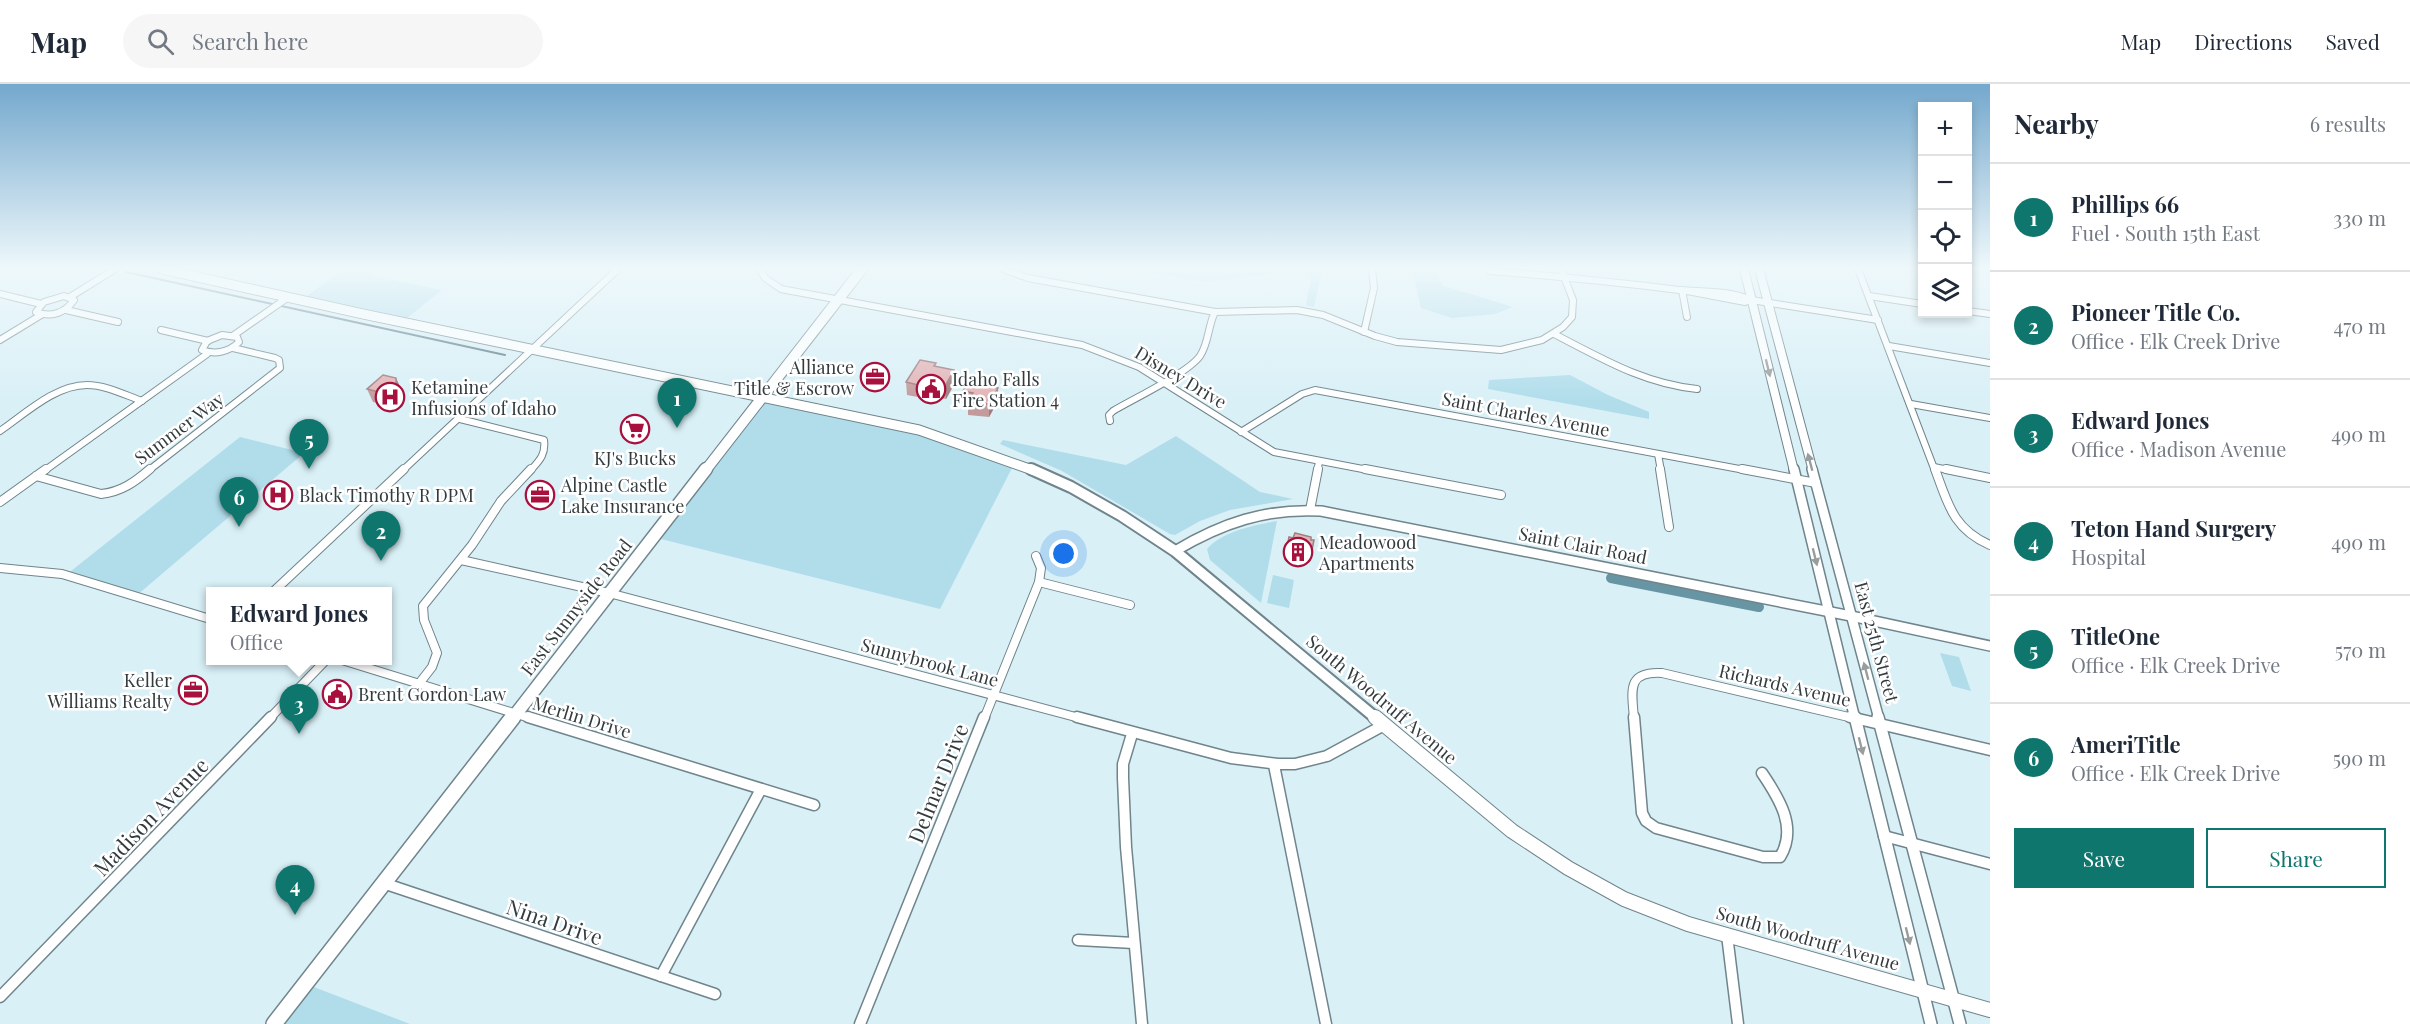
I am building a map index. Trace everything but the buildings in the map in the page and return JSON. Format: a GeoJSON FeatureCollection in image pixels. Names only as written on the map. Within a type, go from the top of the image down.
{"type":"FeatureCollection","features":[{"type":"Feature","properties":{"kind":"main road","name":"South Woodruff Avenue"},"geometry":{"type":"LineString","coordinates":[[348,313],[919,430],[1015,462],[1071,487],[1175,551],[1512,831],[1568,868],[1624,899],[1688,924],[1990,1010]]}},
{"type":"Feature","properties":{"kind":"main road","name":"East Sunnyside Road"},"geometry":{"type":"LineString","coordinates":[[274,1024],[828,313]]}},
{"type":"Feature","properties":{"kind":"street"},"geometry":{"type":"LineString","coordinates":[[0,340],[41,315],[57,313]]}},
{"type":"Feature","properties":{"kind":"street"},"geometry":{"type":"LineString","coordinates":[[78,313],[118,322]]}},
{"type":"Feature","properties":{"kind":"street"},"geometry":{"type":"LineString","coordinates":[[0,502],[207,354],[202,347],[208,341],[224,335],[234,336],[266,313]]}},
{"type":"Feature","properties":{"kind":"street"},"geometry":{"type":"LineString","coordinates":[[277,587],[571,313]]}},
{"type":"Feature","properties":{"kind":"street","name":"Disney Drive"},"geometry":{"type":"LineString","coordinates":[[912,313],[1088,346],[1129,362],[1274,452],[1501,495]]}},
{"type":"Feature","properties":{"kind":"street"},"geometry":{"type":"LineString","coordinates":[[1110,421],[1109,415],[1113,411],[1188,367],[1200,356],[1215,313]]}},
{"type":"Feature","properties":{"kind":"street"},"geometry":{"type":"LineString","coordinates":[[1312,313],[1396,342],[1501,350],[1542,340],[1554,334],[1574,313]]}},
{"type":"Feature","properties":{"kind":"street"},"geometry":{"type":"LineString","coordinates":[[1364,332],[1368,313]]}},
{"type":"Feature","properties":{"kind":"street"},"geometry":{"type":"LineString","coordinates":[[1686,313],[1687,317]]}},
{"type":"Feature","properties":{"kind":"street"},"geometry":{"type":"LineString","coordinates":[[1754,313],[1930,1024]]}},
{"type":"Feature","properties":{"kind":"street","name":"East 25th Street"},"geometry":{"type":"LineString","coordinates":[[1771,313],[1960,1024]]}},
{"type":"Feature","properties":{"kind":"street"},"geometry":{"type":"LineString","coordinates":[[1834,313],[1878,320]]}},
{"type":"Feature","properties":{"kind":"street"},"geometry":{"type":"LineString","coordinates":[[1875,313],[1951,512],[1958,525],[1966,533],[1990,545]]}},
{"type":"Feature","properties":{"kind":"street"},"geometry":{"type":"LineString","coordinates":[[161,330],[208,341]]}},
{"type":"Feature","properties":{"kind":"street"},"geometry":{"type":"LineString","coordinates":[[1554,334],[1649,382],[1662,386],[1697,389]]}},
{"type":"Feature","properties":{"kind":"street"},"geometry":{"type":"LineString","coordinates":[[233,348],[239,342],[234,336]]}},
{"type":"Feature","properties":{"kind":"street"},"geometry":{"type":"LineString","coordinates":[[1889,346],[1990,363]]}},
{"type":"Feature","properties":{"kind":"street","name":"Summer Way"},"geometry":{"type":"LineString","coordinates":[[36,476],[101,494],[112,493],[129,486],[280,368],[279,360],[275,358],[233,348],[217,354],[207,354]]}},
{"type":"Feature","properties":{"kind":"street"},"geometry":{"type":"LineString","coordinates":[[0,431],[54,395],[80,386],[90,385],[142,401]]}},
{"type":"Feature","properties":{"kind":"street","name":"Saint Charles Avenue"},"geometry":{"type":"LineString","coordinates":[[1241,432],[1302,394],[1315,390],[1816,483]]}},
{"type":"Feature","properties":{"kind":"street"},"geometry":{"type":"LineString","coordinates":[[1911,404],[1990,418]]}},
{"type":"Feature","properties":{"kind":"street"},"geometry":{"type":"LineString","coordinates":[[418,685],[432,667],[437,653],[424,620],[423,606],[461,560],[501,501],[542,458],[545,448],[544,440],[536,437],[460,419]]}},
{"type":"Feature","properties":{"kind":"street"},"geometry":{"type":"LineString","coordinates":[[1658,454],[1669,527]]}},
{"type":"Feature","properties":{"kind":"street"},"geometry":{"type":"LineString","coordinates":[[1310,510],[1319,462]]}},
{"type":"Feature","properties":{"kind":"street"},"geometry":{"type":"LineString","coordinates":[[1934,467],[1990,478]]}},
{"type":"Feature","properties":{"kind":"street","name":"Saint Clair Road"},"geometry":{"type":"LineString","coordinates":[[1175,551],[1199,535],[1236,519],[1268,512],[1310,510],[1828,611],[1990,646]]}},
{"type":"Feature","properties":{"kind":"street","name":"Delmar Drive"},"geometry":{"type":"LineString","coordinates":[[860,1024],[1039,582],[1041,568],[1036,556]]}},
{"type":"Feature","properties":{"kind":"street","name":"Sunnybrook Lane"},"geometry":{"type":"LineString","coordinates":[[461,560],[609,593],[1132,734],[1230,758],[1290,766],[1322,759],[1343,751],[1384,724]]}},
{"type":"Feature","properties":{"kind":"street"},"geometry":{"type":"LineString","coordinates":[[1,570],[62,574],[206,618]]}},
{"type":"Feature","properties":{"kind":"street"},"geometry":{"type":"LineString","coordinates":[[1039,582],[1130,605]]}},
{"type":"Feature","properties":{"kind":"street","name":"Madison Avenue"},"geometry":{"type":"LineString","coordinates":[[0,997],[321,665]]}},
{"type":"Feature","properties":{"kind":"street","name":"Merlin Drive"},"geometry":{"type":"LineString","coordinates":[[357,665],[814,805]]}},
{"type":"Feature","properties":{"kind":"street","name":"Richards Avenue"},"geometry":{"type":"LineString","coordinates":[[1762,773],[1775,791],[1789,837],[1786,849],[1780,857],[1763,857],[1656,828],[1646,821],[1642,813],[1633,682],[1646,672],[1662,674],[1990,750]]}},
{"type":"Feature","properties":{"kind":"street"},"geometry":{"type":"LineString","coordinates":[[1132,734],[1123,764],[1123,778],[1134,943],[1143,1007],[1142,1024]]}},
{"type":"Feature","properties":{"kind":"street"},"geometry":{"type":"LineString","coordinates":[[1274,765],[1326,1024]]}},
{"type":"Feature","properties":{"kind":"street"},"geometry":{"type":"LineString","coordinates":[[661,976],[761,789]]}},
{"type":"Feature","properties":{"kind":"street"},"geometry":{"type":"LineString","coordinates":[[1884,836],[1990,864]]}},
{"type":"Feature","properties":{"kind":"street","name":"Nina Drive"},"geometry":{"type":"LineString","coordinates":[[383,883],[715,994]]}},
{"type":"Feature","properties":{"kind":"street"},"geometry":{"type":"LineString","coordinates":[[1726,935],[1738,1024]]}},
{"type":"Feature","properties":{"kind":"street"},"geometry":{"type":"LineString","coordinates":[[1078,940],[1134,943]]}},
{"type":"Feature","properties":{"kind":"shaded area"},"geometry":{"type":"Polygon","coordinates":[[[360,313],[413,313],[402,322],[360,313]]]}},
{"type":"Feature","properties":{"kind":"shaded area"},"geometry":{"type":"Polygon","coordinates":[[[1436,313],[1498,313],[1495,314],[1452,318],[1436,313]]]}},
{"type":"Feature","properties":{"kind":"shaded area"},"geometry":{"type":"Polygon","coordinates":[[[1570,375],[1608,395],[1649,412],[1649,419],[1488,389],[1489,380],[1570,375]]]}},
{"type":"Feature","properties":{"kind":"shaded area"},"geometry":{"type":"Polygon","coordinates":[[[762,397],[939,436],[1015,462],[940,609],[653,537],[762,397]]]}},
{"type":"Feature","properties":{"kind":"shaded area"},"geometry":{"type":"Polygon","coordinates":[[[1176,436],[1260,492],[1293,499],[1230,510],[1200,521],[1175,535],[1062,471],[1000,444],[1003,440],[1126,465],[1176,436]]]}},
{"type":"Feature","properties":{"kind":"shaded area"},"geometry":{"type":"Polygon","coordinates":[[[240,437],[304,453],[136,596],[66,575],[240,437]]]}},
{"type":"Feature","properties":{"kind":"shaded area"},"geometry":{"type":"Polygon","coordinates":[[[1277,521],[1261,603],[1210,560],[1207,549],[1230,533],[1277,521]]]}},
{"type":"Feature","properties":{"kind":"shaded area"},"geometry":{"type":"Polygon","coordinates":[[[1273,575],[1294,580],[1289,608],[1267,603],[1273,575]]]}},
{"type":"Feature","properties":{"kind":"shaded area"},"geometry":{"type":"Polygon","coordinates":[[[1940,653],[1959,657],[1971,691],[1952,686],[1940,653]]]}},
{"type":"Feature","properties":{"kind":"shaded area"},"geometry":{"type":"Polygon","coordinates":[[[306,984],[410,1024],[274,1024],[306,984]]]}},
{"type":"Feature","properties":{"kind":"waterway"},"geometry":{"type":"LineString","coordinates":[[313,313],[505,355]]}},
{"type":"Feature","properties":{"kind":"waterway"},"geometry":{"type":"LineString","coordinates":[[1611,578],[1759,607]]}},
{"type":"Feature","properties":{"kind":"place","name":"Alliance Title & Escrow"},"geometry":{"type":"Point","coordinates":[875,377]}},
{"type":"Feature","properties":{"kind":"place","name":"Idaho Falls Fire Station 4"},"geometry":{"type":"Point","coordinates":[931,389]}},
{"type":"Feature","properties":{"kind":"place","name":"Ketamine Infusions of Idaho"},"geometry":{"type":"Point","coordinates":[390,397]}},
{"type":"Feature","properties":{"kind":"place","name":"Phillips 66"},"geometry":{"type":"Point","coordinates":[677,428]}},
{"type":"Feature","properties":{"kind":"place","name":"KJ's Bucks"},"geometry":{"type":"Point","coordinates":[635,429]}},
{"type":"Feature","properties":{"kind":"place","name":"TitleOne"},"geometry":{"type":"Point","coordinates":[309,469]}},
{"type":"Feature","properties":{"kind":"place","name":"Black Timothy R DPM"},"geometry":{"type":"Point","coordinates":[278,495]}},
{"type":"Feature","properties":{"kind":"place","name":"Alpine Castle Lake Insurance"},"geometry":{"type":"Point","coordinates":[540,495]}},
{"type":"Feature","properties":{"kind":"place","name":"AmeriTitle"},"geometry":{"type":"Point","coordinates":[239,527]}},
{"type":"Feature","properties":{"kind":"place","name":"Meadowood Apartments"},"geometry":{"type":"Point","coordinates":[1298,552]}},
{"type":"Feature","properties":{"kind":"place","name":"Pioneer Title Co."},"geometry":{"type":"Point","coordinates":[381,561]}},
{"type":"Feature","properties":{"kind":"place","name":"Keller Williams Realty"},"geometry":{"type":"Point","coordinates":[193,690]}},
{"type":"Feature","properties":{"kind":"place","name":"Brent Gordon Law"},"geometry":{"type":"Point","coordinates":[337,694]}},
{"type":"Feature","properties":{"kind":"place","name":"Edward Jones"},"geometry":{"type":"Point","coordinates":[299,734]}},
{"type":"Feature","properties":{"kind":"place","name":"Teton Hand Surgery"},"geometry":{"type":"Point","coordinates":[295,915]}}]}
